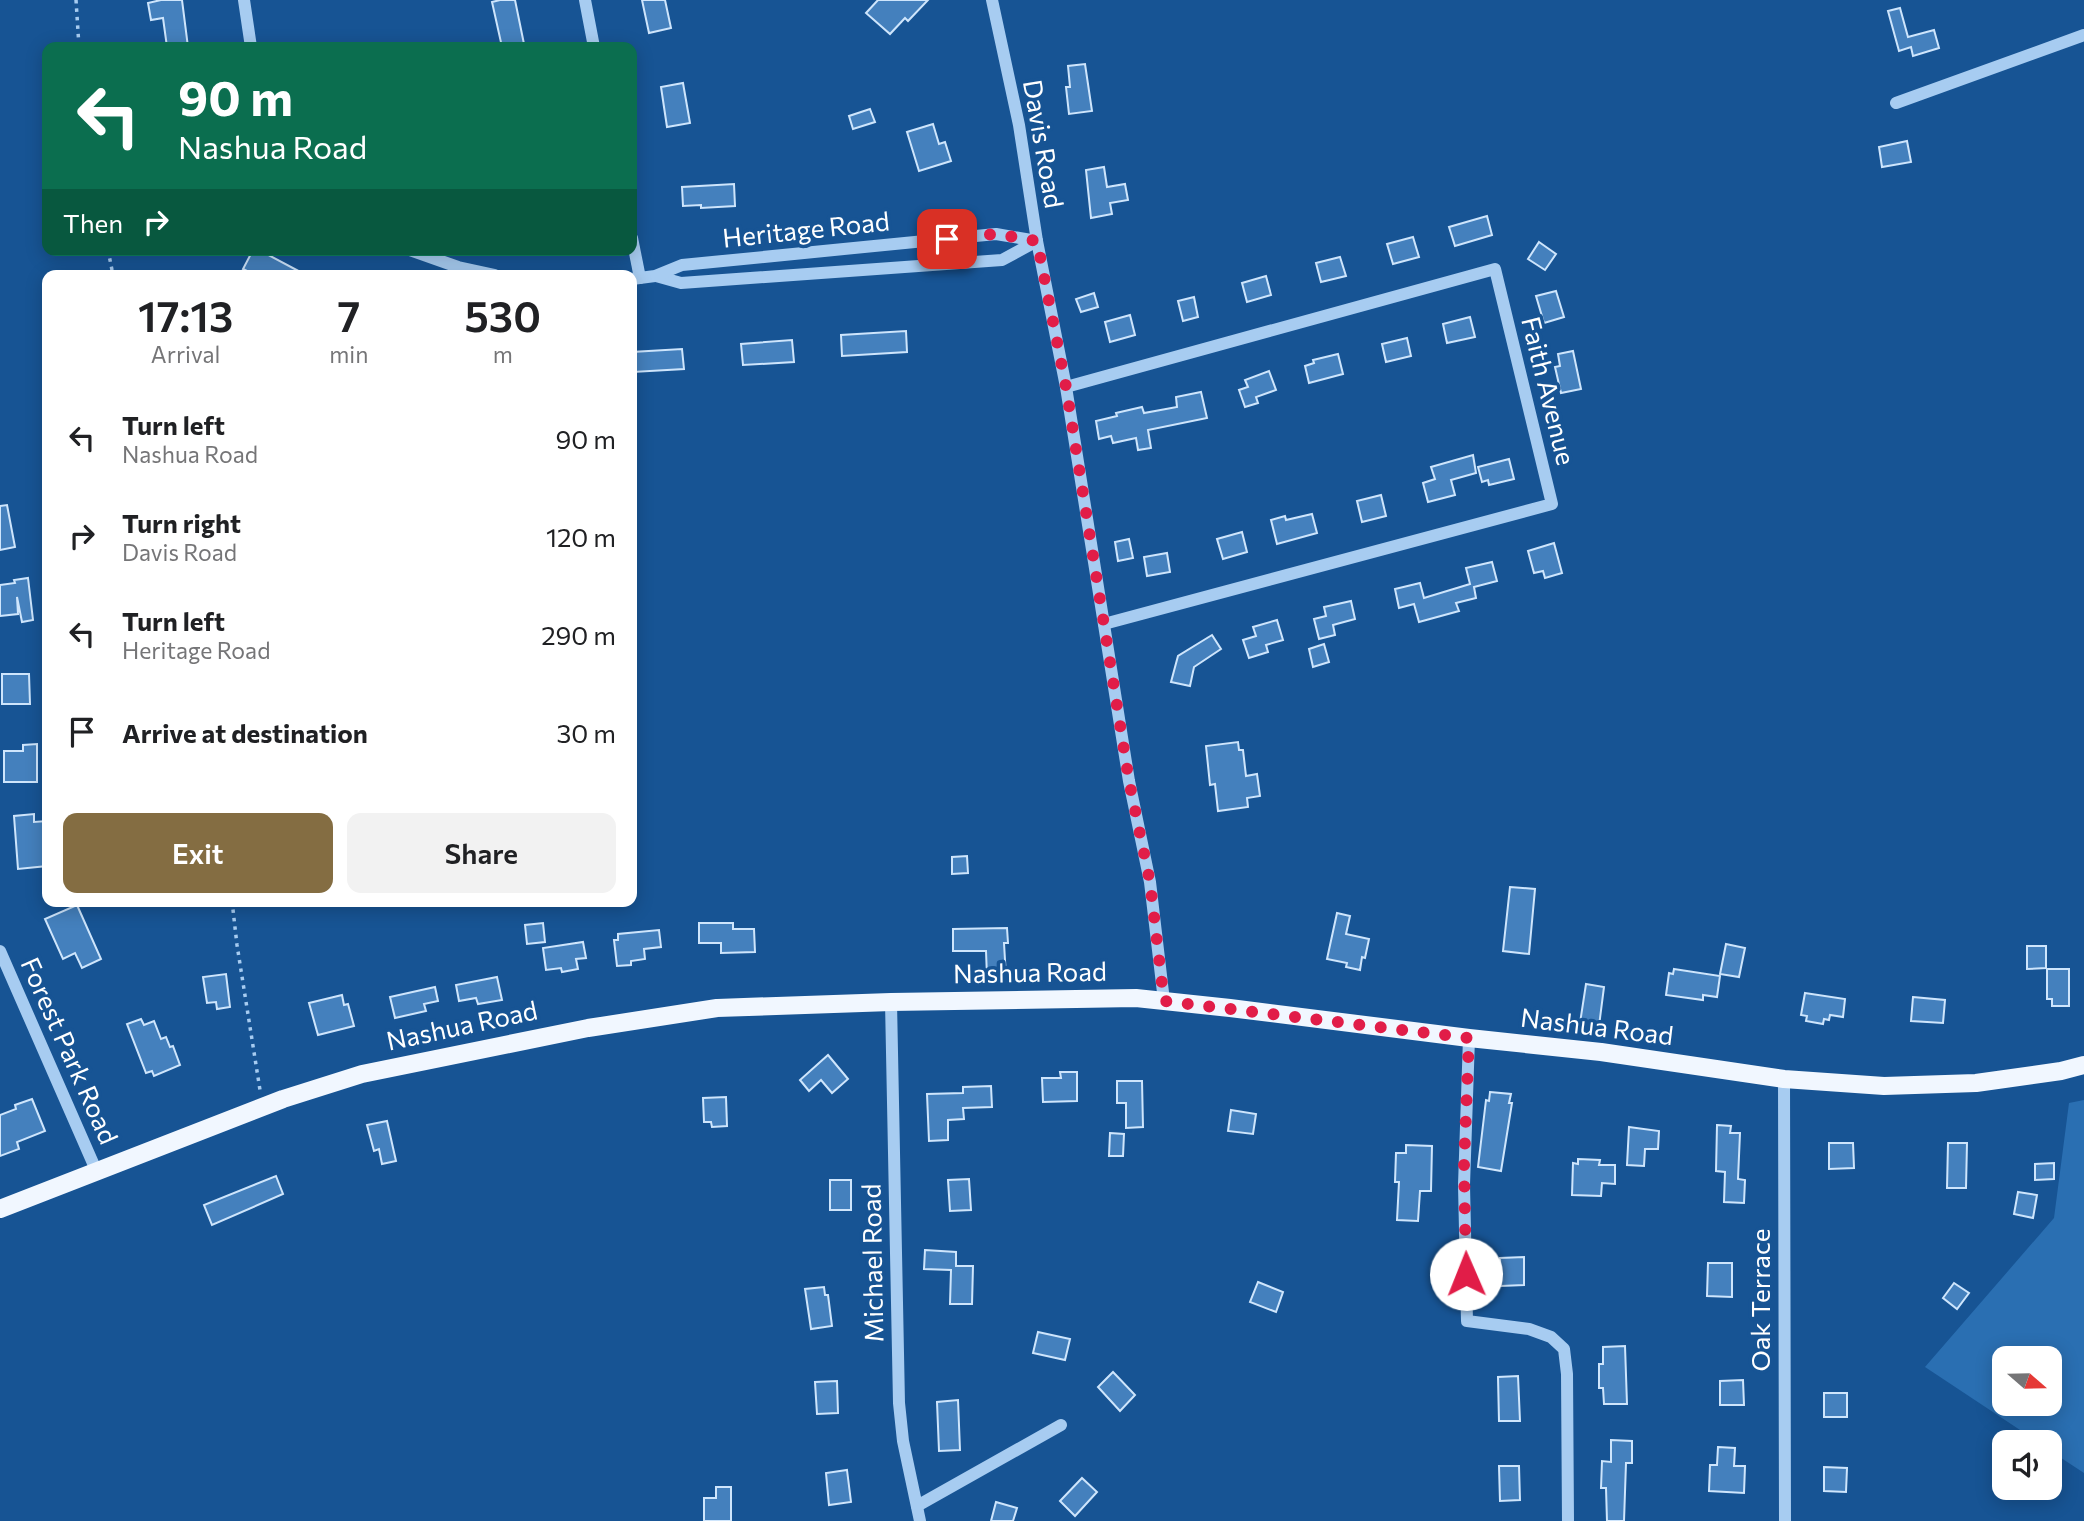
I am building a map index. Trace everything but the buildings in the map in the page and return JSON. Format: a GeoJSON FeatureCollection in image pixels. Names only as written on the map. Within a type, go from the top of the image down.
{"type":"FeatureCollection","features":[{"type":"Feature","properties":{"kind":"main road","name":"Nashua Road"},"geometry":{"type":"LineString","coordinates":[[0,1209],[262,1107],[362,1074],[588,1028],[717,1008],[1122,998],[1601,1052],[1784,1079],[1884,1086],[1976,1083],[2061,1071],[2084,1065]]}},
{"type":"Feature","properties":{"kind":"street"},"geometry":{"type":"LineString","coordinates":[[244,0],[250,42]]}},
{"type":"Feature","properties":{"kind":"street"},"geometry":{"type":"LineString","coordinates":[[585,0],[593,42]]}},
{"type":"Feature","properties":{"kind":"street","name":"Davis Road"},"geometry":{"type":"LineString","coordinates":[[992,0],[1019,125],[1037,241],[1066,387],[1129,781],[1150,882],[1164,1001]]}},
{"type":"Feature","properties":{"kind":"street"},"geometry":{"type":"LineString","coordinates":[[1896,103],[2084,35]]}},
{"type":"Feature","properties":{"kind":"street","name":"Heritage Road"},"geometry":{"type":"LineString","coordinates":[[637,278],[655,276],[682,265],[996,234],[1037,241]]}},
{"type":"Feature","properties":{"kind":"street","name":"Heritage Road"},"geometry":{"type":"LineString","coordinates":[[655,276],[681,283],[1002,260],[1037,241]]}},
{"type":"Feature","properties":{"kind":"street"},"geometry":{"type":"LineString","coordinates":[[850,249],[851,271]]}},
{"type":"Feature","properties":{"kind":"street"},"geometry":{"type":"LineString","coordinates":[[427,256],[472,270]]}},
{"type":"Feature","properties":{"kind":"street"},"geometry":{"type":"LineString","coordinates":[[747,259],[749,278]]}},
{"type":"Feature","properties":{"kind":"street","name":"Faith Avenue"},"geometry":{"type":"LineString","coordinates":[[1066,387],[1495,269],[1552,503],[1104,624]]}},
{"type":"Feature","properties":{"kind":"street","name":"Forest Park Road"},"geometry":{"type":"LineString","coordinates":[[0,951],[96,1170]]}},
{"type":"Feature","properties":{"kind":"street","name":"Michael Road"},"geometry":{"type":"LineString","coordinates":[[891,1002],[898,1390],[903,1441],[920,1521]]}},
{"type":"Feature","properties":{"kind":"street"},"geometry":{"type":"LineString","coordinates":[[1469,1038],[1464,1185],[1467,1321],[1529,1329],[1551,1337],[1564,1349],[1567,1374],[1568,1521]]}},
{"type":"Feature","properties":{"kind":"street","name":"Oak Terrace"},"geometry":{"type":"LineString","coordinates":[[1784,1079],[1785,1521]]}},
{"type":"Feature","properties":{"kind":"street"},"geometry":{"type":"LineString","coordinates":[[917,1506],[1061,1426]]}},
{"type":"Feature","properties":{"kind":"path"},"geometry":{"type":"LineString","coordinates":[[76,0],[79,42]]}},
{"type":"Feature","properties":{"kind":"path"},"geometry":{"type":"LineString","coordinates":[[233,907],[262,1107]]}},
{"type":"Feature","properties":{"kind":"shaded area"},"geometry":{"type":"Polygon","coordinates":[[[2084,1100],[2084,1473],[2062,1459],[2062,1430],[2020,1430],[1999,1416],[2062,1416],[2062,1346],[1992,1346],[1992,1411],[1925,1367],[2054,1218],[2069,1103],[2084,1100]]]}},
{"type":"Feature","properties":{"kind":"route"},"geometry":{"type":"LineString","coordinates":[[947,239],[996,234],[1037,241],[1066,387],[1129,781],[1150,882],[1164,1001],[1469,1038],[1464,1164],[1466,1274]]}}]}
